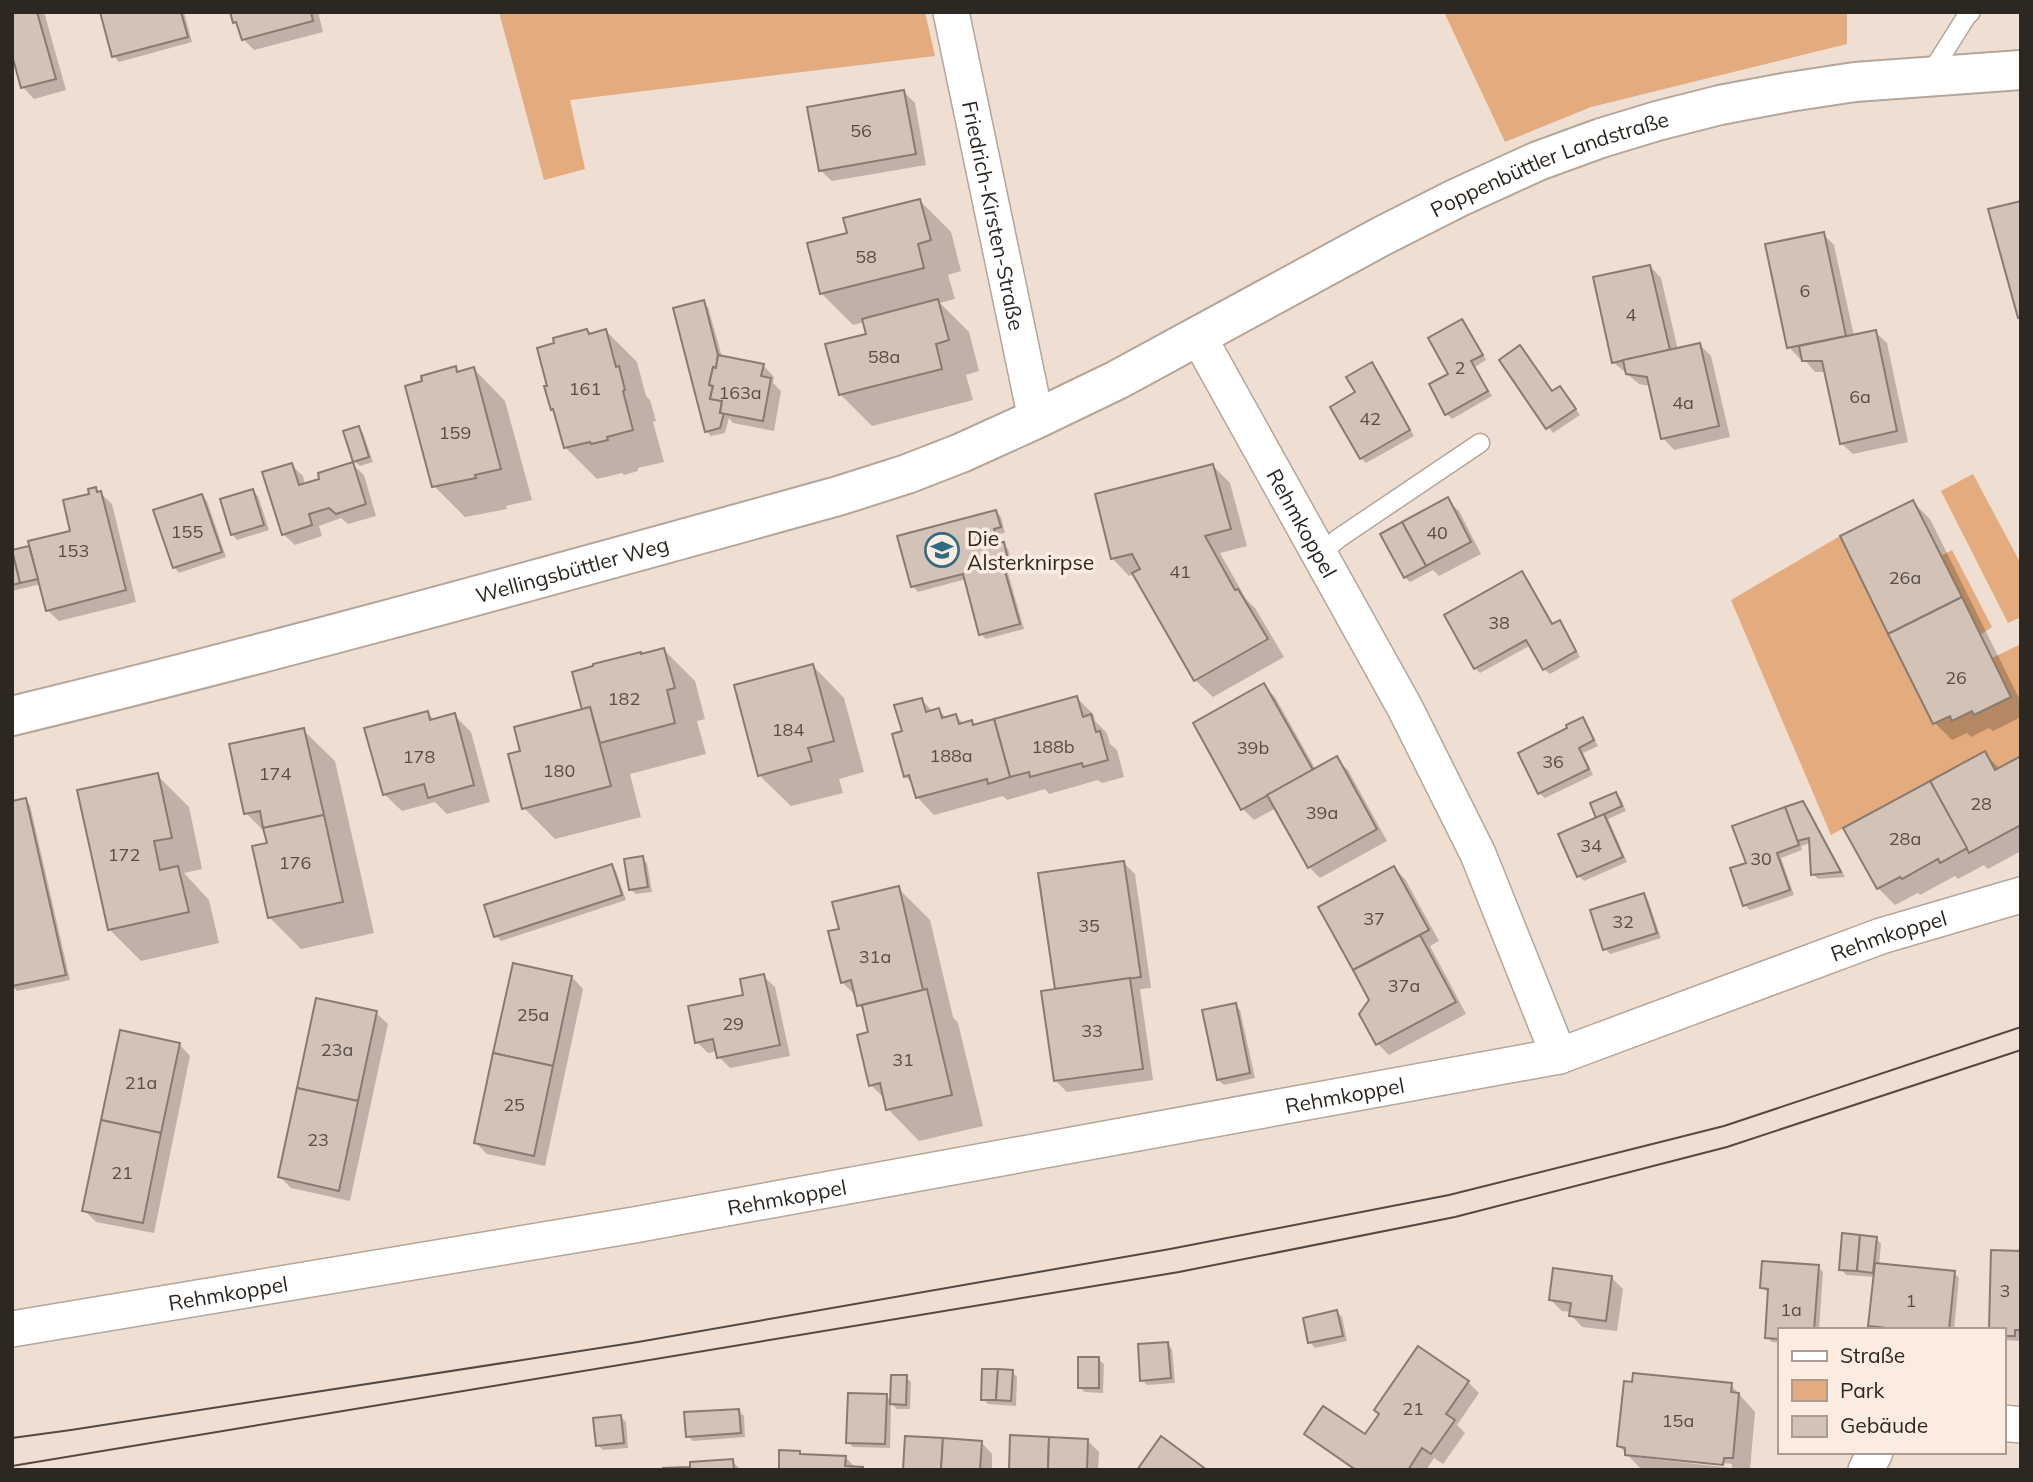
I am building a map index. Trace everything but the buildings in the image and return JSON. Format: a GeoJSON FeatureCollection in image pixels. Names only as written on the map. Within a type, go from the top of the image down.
{"type":"FeatureCollection","features":[{"type":"Feature","properties":{"kind":"main road","name":"Poppenbüttler Landstraße"},"geometry":{"type":"LineString","coordinates":[[1117,380],[1457,198],[1538,161],[1601,138],[1734,102],[1855,82],[2021,70]]}},
{"type":"Feature","properties":{"kind":"main road","name":"Wellingsbüttler Weg"},"geometry":{"type":"LineString","coordinates":[[12,716],[368,625],[838,496],[950,457],[1117,380]]}},
{"type":"Feature","properties":{"kind":"street","name":"Friedrich-Kirsten-Straße"},"geometry":{"type":"LineString","coordinates":[[951,12],[1036,419]]}},
{"type":"Feature","properties":{"kind":"street","name":"Rehmkoppel"},"geometry":{"type":"LineString","coordinates":[[1198,336],[1405,708],[1478,854],[1559,1056]]}},
{"type":"Feature","properties":{"kind":"street","name":"Rehmkoppel"},"geometry":{"type":"LineString","coordinates":[[12,1329],[634,1225],[1559,1056],[1881,936],[2021,895]]}},
{"type":"Feature","properties":{"kind":"street"},"geometry":{"type":"LineString","coordinates":[[1866,1470],[1874,1454]]}},
{"type":"Feature","properties":{"kind":"lane"},"geometry":{"type":"LineString","coordinates":[[1929,76],[1971,12]]}},
{"type":"Feature","properties":{"kind":"lane"},"geometry":{"type":"LineString","coordinates":[[1320,554],[1339,538],[1480,443]]}},
{"type":"Feature","properties":{"kind":"green space"},"geometry":{"type":"Polygon","coordinates":[[[499,12],[925,12],[935,56],[570,100],[585,169],[544,180],[499,12]]]}},
{"type":"Feature","properties":{"kind":"green space"},"geometry":{"type":"Polygon","coordinates":[[[1444,12],[1847,12],[1847,44],[1591,107],[1505,142],[1444,12]]]}},
{"type":"Feature","properties":{"kind":"green space"},"geometry":{"type":"Polygon","coordinates":[[[1973,474],[2021,564],[2021,617],[2008,623],[1941,491],[1973,474]]]}},
{"type":"Feature","properties":{"kind":"green space"},"geometry":{"type":"Polygon","coordinates":[[[1840,536],[1933,724],[1950,716],[1953,721],[1972,711],[1975,715],[2011,697],[1992,658],[2021,644],[2021,756],[1995,770],[1984,752],[1831,835],[1731,600],[1840,536]]]}},
{"type":"Feature","properties":{"kind":"green space"},"geometry":{"type":"Polygon","coordinates":[[[1952,550],[1992,627],[1980,635],[1941,556],[1952,550]]]}},
{"type":"Feature","properties":{"kind":"tram line"},"geometry":{"type":"LineString","coordinates":[[12,1438],[638,1342],[1170,1249],[1449,1195],[1724,1126],[2021,1027]]}},
{"type":"Feature","properties":{"kind":"tram line"},"geometry":{"type":"LineString","coordinates":[[12,1466],[1179,1272],[1455,1217],[1727,1147],[2021,1050]]}},
{"type":"Feature","properties":{"kind":"place","name":"Die Alsterknirpse"},"geometry":{"type":"Point","coordinates":[942,550]}}]}
